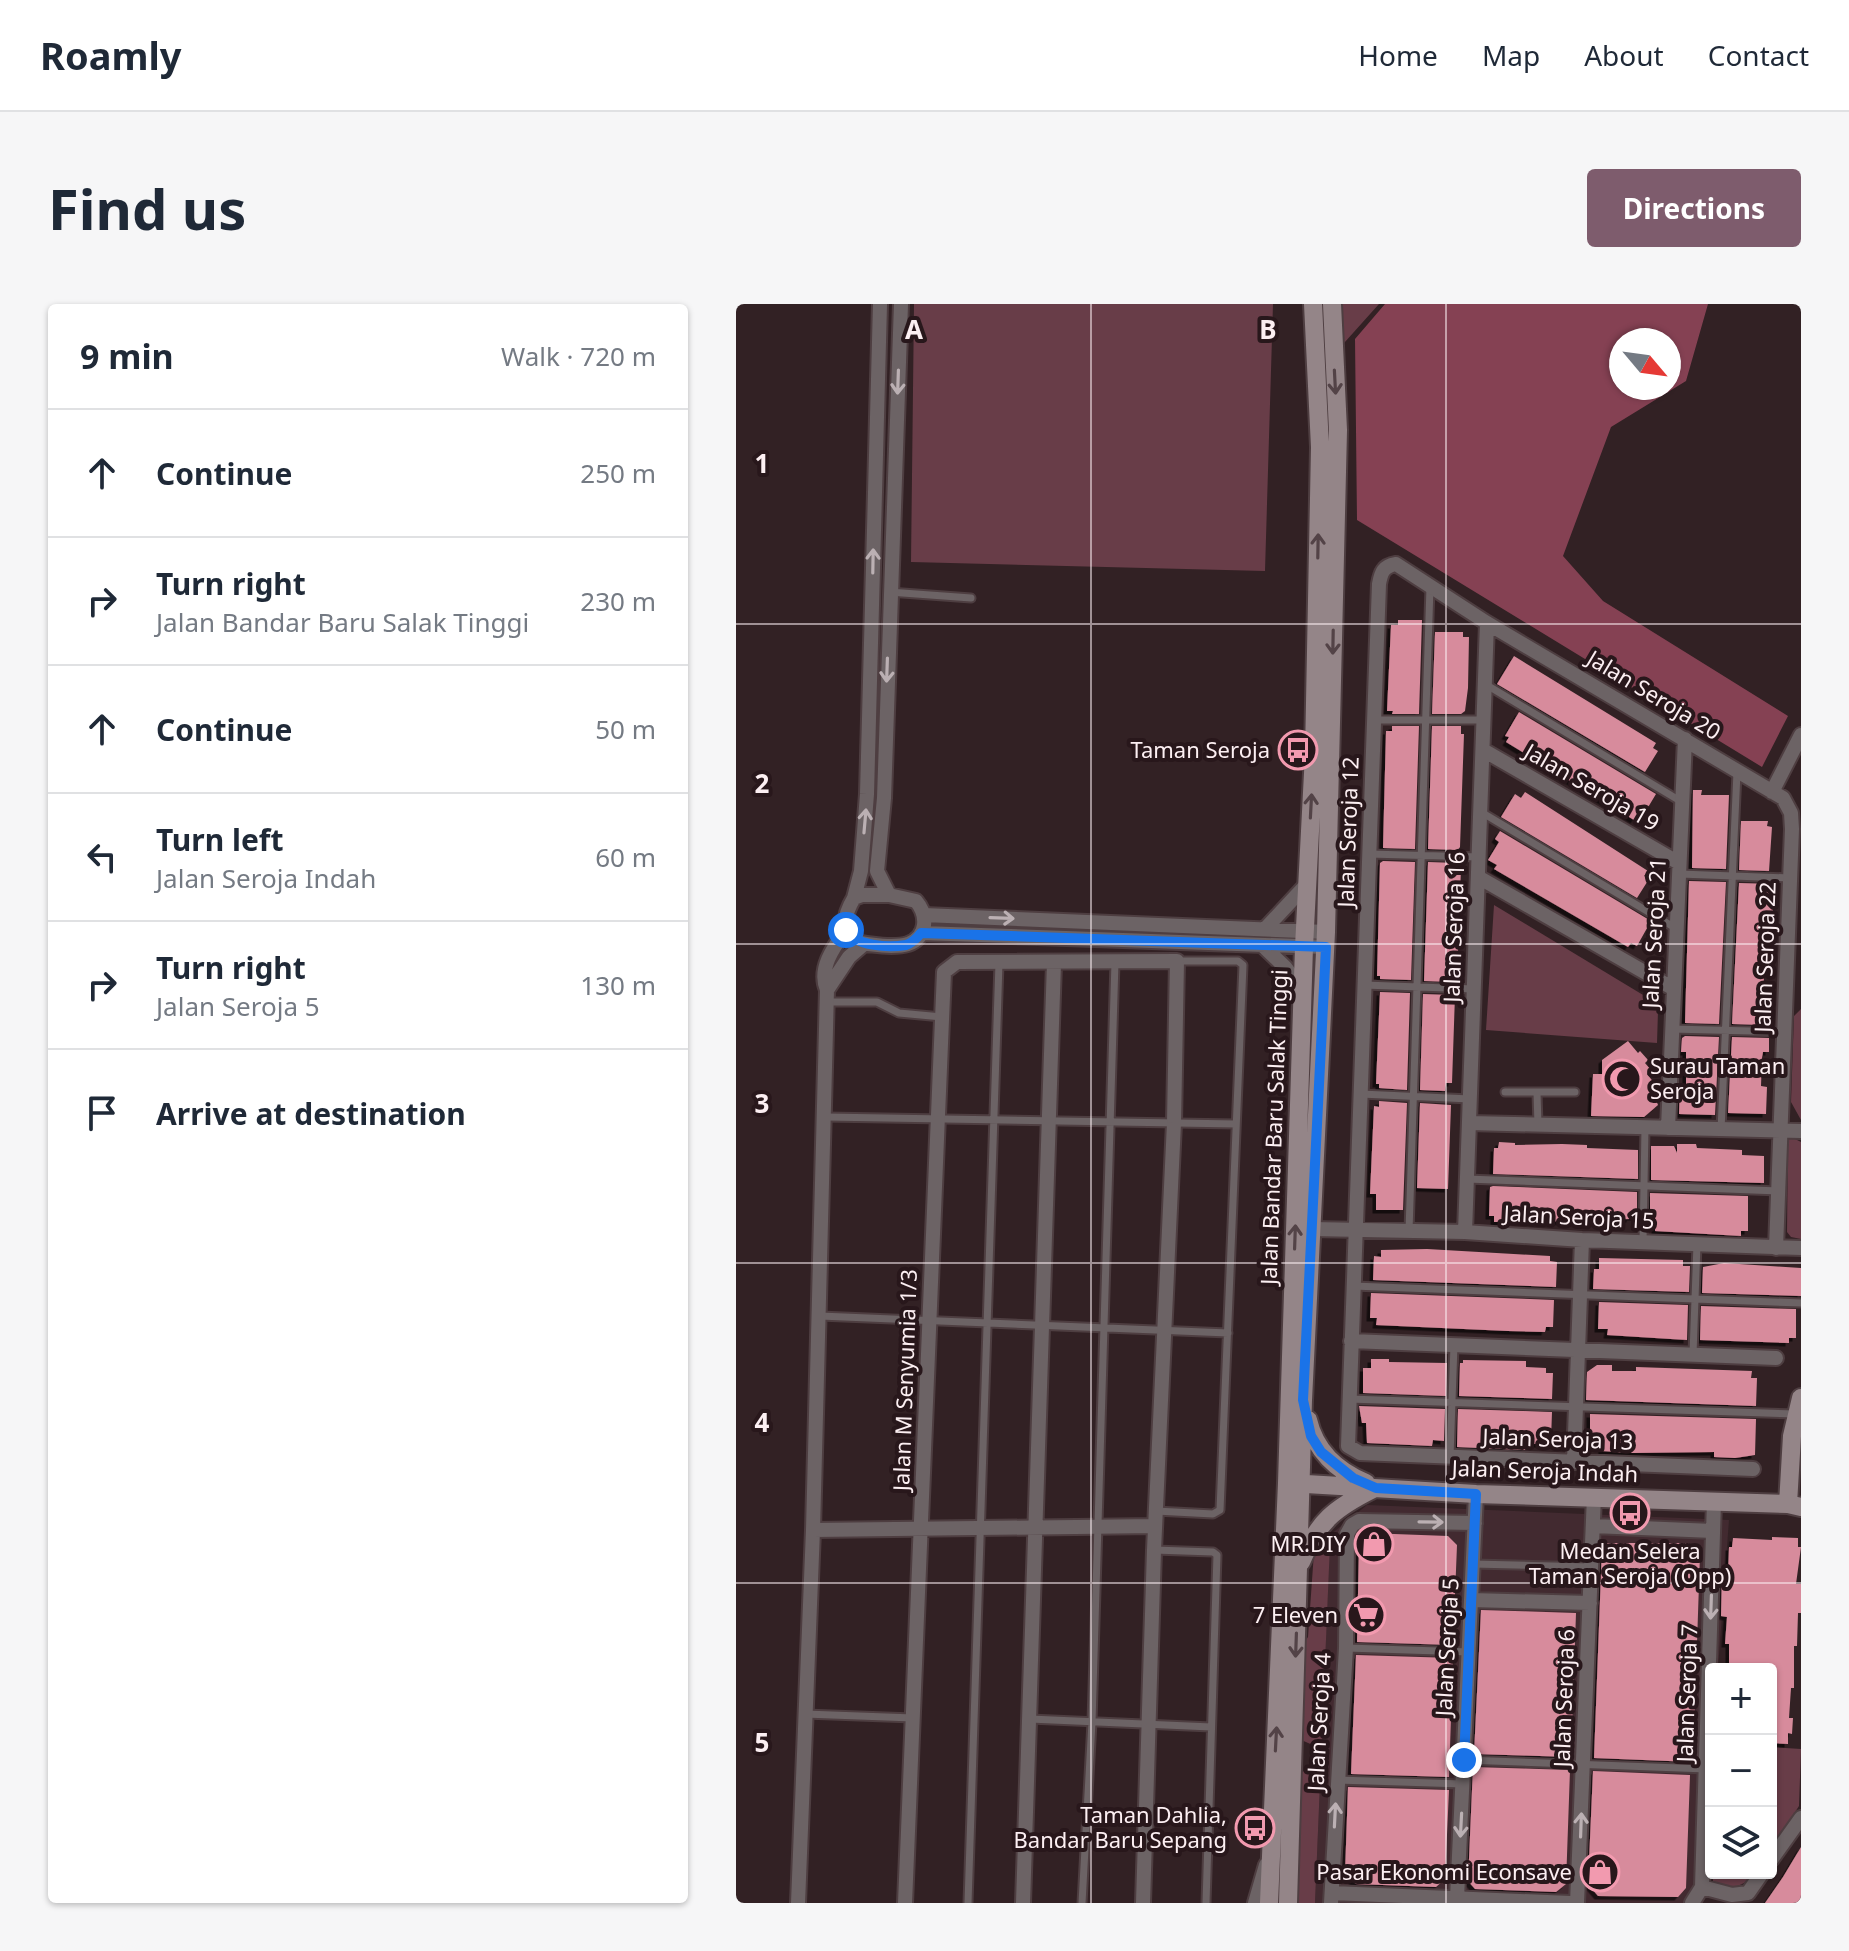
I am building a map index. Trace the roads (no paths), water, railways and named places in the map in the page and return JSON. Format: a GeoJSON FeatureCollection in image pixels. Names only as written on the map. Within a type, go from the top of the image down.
{"type":"FeatureCollection","features":[{"type":"Feature","properties":{"kind":"main road","name":"Jalan Bandar Baru Salak Tinggi"},"geometry":{"type":"LineString","coordinates":[[1288,1903],[1298,1570],[1294,1483],[1304,939],[1314,754],[1320,447],[1313,304]]}},
{"type":"Feature","properties":{"kind":"main road","name":"Jalan Bandar Baru Salak Tinggi"},"geometry":{"type":"LineString","coordinates":[[1269,1903],[1294,1483],[1303,1400],[1326,940],[1338,430],[1332,304]]}},
{"type":"Feature","properties":{"kind":"main road"},"geometry":{"type":"LineString","coordinates":[[1303,1400],[1311,1436],[1321,1452],[1353,1478],[1376,1488]]}},
{"type":"Feature","properties":{"kind":"main road"},"geometry":{"type":"LineString","coordinates":[[1794,1506],[1798,1406]]}},
{"type":"Feature","properties":{"kind":"main road","name":"Jalan Seroja Indah"},"geometry":{"type":"LineString","coordinates":[[1294,1483],[1476,1494],[1594,1496],[1794,1506]]}},
{"type":"Feature","properties":{"kind":"main road"},"geometry":{"type":"LineString","coordinates":[[1298,1570],[1325,1519],[1336,1509],[1376,1488]]}},
{"type":"Feature","properties":{"kind":"street"},"geometry":{"type":"LineString","coordinates":[[798,1903],[826,1117],[826,996],[823,980],[834,947],[846,930],[848,909],[861,871],[867,794],[880,304]]}},
{"type":"Feature","properties":{"kind":"street"},"geometry":{"type":"LineString","coordinates":[[889,895],[877,871],[884,798],[901,304]]}},
{"type":"Feature","properties":{"kind":"street","name":"Jalan Seroja 12"},"geometry":{"type":"LineString","coordinates":[[1360,1453],[1348,1446],[1349,1399],[1381,572],[1388,565],[1396,564],[1487,623]]}},
{"type":"Feature","properties":{"kind":"street","name":"Jalan Seroja 16"},"geometry":{"type":"LineString","coordinates":[[1465,1232],[1487,623]]}},
{"type":"Feature","properties":{"kind":"street","name":"Jalan Seroja 20"},"geometry":{"type":"LineString","coordinates":[[1487,623],[1783,798],[1791,813]]}},
{"type":"Feature","properties":{"kind":"street"},"geometry":{"type":"LineString","coordinates":[[1772,792],[1801,735]]}},
{"type":"Feature","properties":{"kind":"street","name":"Jalan Seroja 21"},"geometry":{"type":"LineString","coordinates":[[1668,1128],[1685,739]]}},
{"type":"Feature","properties":{"kind":"street","name":"Jalan Seroja 19"},"geometry":{"type":"LineString","coordinates":[[1483,750],[1679,869]]}},
{"type":"Feature","properties":{"kind":"street","name":"Jalan Seroja 22"},"geometry":{"type":"LineString","coordinates":[[1776,1248],[1785,1032],[1794,991],[1791,813]]}},
{"type":"Feature","properties":{"kind":"street"},"geometry":{"type":"LineString","coordinates":[[1478,877],[1674,989]]}},
{"type":"Feature","properties":{"kind":"street"},"geometry":{"type":"LineString","coordinates":[[1265,929],[1307,884]]}},
{"type":"Feature","properties":{"kind":"street"},"geometry":{"type":"LineString","coordinates":[[846,930],[856,942],[864,944],[906,945],[921,933],[925,924],[916,901],[889,895],[854,898]]}},
{"type":"Feature","properties":{"kind":"street"},"geometry":{"type":"LineString","coordinates":[[924,915],[1265,929],[1304,939]]}},
{"type":"Feature","properties":{"kind":"street"},"geometry":{"type":"LineString","coordinates":[[921,933],[1262,945],[1304,939],[1326,940]]}},
{"type":"Feature","properties":{"kind":"street"},"geometry":{"type":"LineString","coordinates":[[826,996],[849,957],[864,944]]}},
{"type":"Feature","properties":{"kind":"street"},"geometry":{"type":"LineString","coordinates":[[1262,945],[1285,967],[1303,991]]}},
{"type":"Feature","properties":{"kind":"street"},"geometry":{"type":"LineString","coordinates":[[1143,1903],[1155,1518],[1174,1123],[1177,961]]}},
{"type":"Feature","properties":{"kind":"street","name":"Jalan M Senyumia 1/3"},"geometry":{"type":"LineString","coordinates":[[905,1903],[944,972],[957,962],[1177,961]]}},
{"type":"Feature","properties":{"kind":"street"},"geometry":{"type":"LineString","coordinates":[[1023,1903],[1054,963]]}},
{"type":"Feature","properties":{"kind":"street"},"geometry":{"type":"LineString","coordinates":[[1469,1123],[1801,1131]]}},
{"type":"Feature","properties":{"kind":"street","name":"Jalan Seroja 15"},"geometry":{"type":"LineString","coordinates":[[1312,1229],[1465,1232],[1582,1240],[1801,1248]]}},
{"type":"Feature","properties":{"kind":"street"},"geometry":{"type":"LineString","coordinates":[[1574,1462],[1582,1240]]}},
{"type":"Feature","properties":{"kind":"street"},"geometry":{"type":"LineString","coordinates":[[1351,1341],[1776,1358]]}},
{"type":"Feature","properties":{"kind":"street","name":"Jalan Seroja 13"},"geometry":{"type":"LineString","coordinates":[[1360,1453],[1753,1469]]}},
{"type":"Feature","properties":{"kind":"street","name":"Jalan Seroja 5"},"geometry":{"type":"LineString","coordinates":[[1457,1898],[1476,1494]]}},
{"type":"Feature","properties":{"kind":"street","name":"Jalan Seroja 6"},"geometry":{"type":"LineString","coordinates":[[1577,1903],[1594,1496]]}},
{"type":"Feature","properties":{"kind":"street","name":"Jalan Seroja 7"},"geometry":{"type":"LineString","coordinates":[[1708,1735],[1714,1501]]}},
{"type":"Feature","properties":{"kind":"street"},"geometry":{"type":"LineString","coordinates":[[813,1530],[1098,1526],[1155,1518]]}},
{"type":"Feature","properties":{"kind":"street","name":"Jalan Seroja 4"},"geometry":{"type":"LineString","coordinates":[[1332,1898],[1346,1648],[1347,1534],[1352,1525],[1359,1521],[1475,1523]]}},
{"type":"Feature","properties":{"kind":"street"},"geometry":{"type":"LineString","coordinates":[[1593,1526],[1713,1531]]}},
{"type":"Feature","properties":{"kind":"street"},"geometry":{"type":"LineString","coordinates":[[1471,1600],[1590,1603]]}},
{"type":"Feature","properties":{"kind":"street","name":"Jalan Seroja 7"},"geometry":{"type":"LineString","coordinates":[[1702,1887],[1705,1807]]}},
{"type":"Feature","properties":{"kind":"street"},"geometry":{"type":"LineString","coordinates":[[1777,1852],[1801,1818]]}},
{"type":"Feature","properties":{"kind":"street"},"geometry":{"type":"LineString","coordinates":[[1255,1903],[1271,1844]]}},
{"type":"Feature","properties":{"kind":"street"},"geometry":{"type":"LineString","coordinates":[[1692,1903],[1702,1887],[1732,1895],[1748,1893],[1758,1879]]}},
{"type":"Feature","properties":{"kind":"street"},"geometry":{"type":"LineString","coordinates":[[1332,1898],[1457,1898],[1570,1903]]}},
{"type":"Feature","properties":{"kind":"lane"},"geometry":{"type":"LineString","coordinates":[[1409,1231],[1430,585]]}},
{"type":"Feature","properties":{"kind":"lane"},"geometry":{"type":"LineString","coordinates":[[889,592],[971,598]]}},
{"type":"Feature","properties":{"kind":"lane"},"geometry":{"type":"LineString","coordinates":[[1485,684],[1682,803]]}},
{"type":"Feature","properties":{"kind":"lane"},"geometry":{"type":"LineString","coordinates":[[1374,720],[1484,720]]}},
{"type":"Feature","properties":{"kind":"lane"},"geometry":{"type":"LineString","coordinates":[[1721,1130],[1737,770]]}},
{"type":"Feature","properties":{"kind":"lane"},"geometry":{"type":"LineString","coordinates":[[1481,812],[1677,929]]}},
{"type":"Feature","properties":{"kind":"lane"},"geometry":{"type":"LineString","coordinates":[[1369,854],[1479,857]]}},
{"type":"Feature","properties":{"kind":"lane"},"geometry":{"type":"LineString","coordinates":[[1679,869],[1732,876],[1794,870]]}},
{"type":"Feature","properties":{"kind":"lane"},"geometry":{"type":"LineString","coordinates":[[1155,1518],[1213,1514],[1220,1510],[1243,965],[1238,961],[1177,961]]}},
{"type":"Feature","properties":{"kind":"lane"},"geometry":{"type":"LineString","coordinates":[[1082,1903],[1092,1722],[1115,962]]}},
{"type":"Feature","properties":{"kind":"lane"},"geometry":{"type":"LineString","coordinates":[[968,1903],[999,963]]}},
{"type":"Feature","properties":{"kind":"lane"},"geometry":{"type":"LineString","coordinates":[[1364,985],[1474,989]]}},
{"type":"Feature","properties":{"kind":"lane"},"geometry":{"type":"LineString","coordinates":[[826,996],[877,1002],[899,1013],[942,1017]]}},
{"type":"Feature","properties":{"kind":"lane"},"geometry":{"type":"LineString","coordinates":[[1672,1029],[1785,1032]]}},
{"type":"Feature","properties":{"kind":"lane"},"geometry":{"type":"LineString","coordinates":[[1505,1092],[1575,1092]]}},
{"type":"Feature","properties":{"kind":"lane"},"geometry":{"type":"LineString","coordinates":[[1537,1093],[1538,1125]]}},
{"type":"Feature","properties":{"kind":"lane"},"geometry":{"type":"LineString","coordinates":[[1360,1094],[1470,1099]]}},
{"type":"Feature","properties":{"kind":"lane"},"geometry":{"type":"LineString","coordinates":[[826,1117],[1236,1124]]}},
{"type":"Feature","properties":{"kind":"lane"},"geometry":{"type":"LineString","coordinates":[[1643,1242],[1645,1128]]}},
{"type":"Feature","properties":{"kind":"lane"},"geometry":{"type":"LineString","coordinates":[[1467,1179],[1779,1191]]}},
{"type":"Feature","properties":{"kind":"lane"},"geometry":{"type":"LineString","coordinates":[[1693,1355],[1697,1244]]}},
{"type":"Feature","properties":{"kind":"lane"},"geometry":{"type":"LineString","coordinates":[[1353,1286],[1801,1303]]}},
{"type":"Feature","properties":{"kind":"lane"},"geometry":{"type":"LineString","coordinates":[[820,1316],[1228,1333]]}},
{"type":"Feature","properties":{"kind":"lane"},"geometry":{"type":"LineString","coordinates":[[1450,1457],[1454,1345]]}},
{"type":"Feature","properties":{"kind":"lane"},"geometry":{"type":"LineString","coordinates":[[1349,1399],[1576,1408],[1798,1406]]}},
{"type":"Feature","properties":{"kind":"lane"},"geometry":{"type":"LineString","coordinates":[[1154,1550],[1213,1552],[1217,1555],[1206,1903]]}},
{"type":"Feature","properties":{"kind":"lane"},"geometry":{"type":"LineString","coordinates":[[1473,1564],[1591,1567]]}},
{"type":"Feature","properties":{"kind":"lane"},"geometry":{"type":"LineString","coordinates":[[1346,1648],[1469,1652]]}},
{"type":"Feature","properties":{"kind":"lane"},"geometry":{"type":"LineString","coordinates":[[805,1714],[913,1718]]}},
{"type":"Feature","properties":{"kind":"lane"},"geometry":{"type":"LineString","coordinates":[[1029,1719],[1211,1727]]}},
{"type":"Feature","properties":{"kind":"lane"},"geometry":{"type":"LineString","coordinates":[[1464,1760],[1705,1769]]}},
{"type":"Feature","properties":{"kind":"lane"},"geometry":{"type":"LineString","coordinates":[[1337,1780],[1463,1784]]}},
{"type":"Feature","properties":{"kind":"place","name":"Taman Seroja"},"geometry":{"type":"Point","coordinates":[1298,750]}},
{"type":"Feature","properties":{"kind":"place","name":"Surau Taman Seroja"},"geometry":{"type":"Point","coordinates":[1622,1079]}},
{"type":"Feature","properties":{"kind":"place","name":"Medan Selera Taman Seroja (Opp)"},"geometry":{"type":"Point","coordinates":[1630,1513]}},
{"type":"Feature","properties":{"kind":"place","name":"MR.DIY"},"geometry":{"type":"Point","coordinates":[1374,1544]}},
{"type":"Feature","properties":{"kind":"place","name":"7 Eleven"},"geometry":{"type":"Point","coordinates":[1366,1615]}},
{"type":"Feature","properties":{"kind":"place","name":"Taman Dahlia, Bandar Baru Sepang"},"geometry":{"type":"Point","coordinates":[1255,1828]}},
{"type":"Feature","properties":{"kind":"place","name":"Pasar Ekonomi Econsave"},"geometry":{"type":"Point","coordinates":[1600,1872]}}]}
